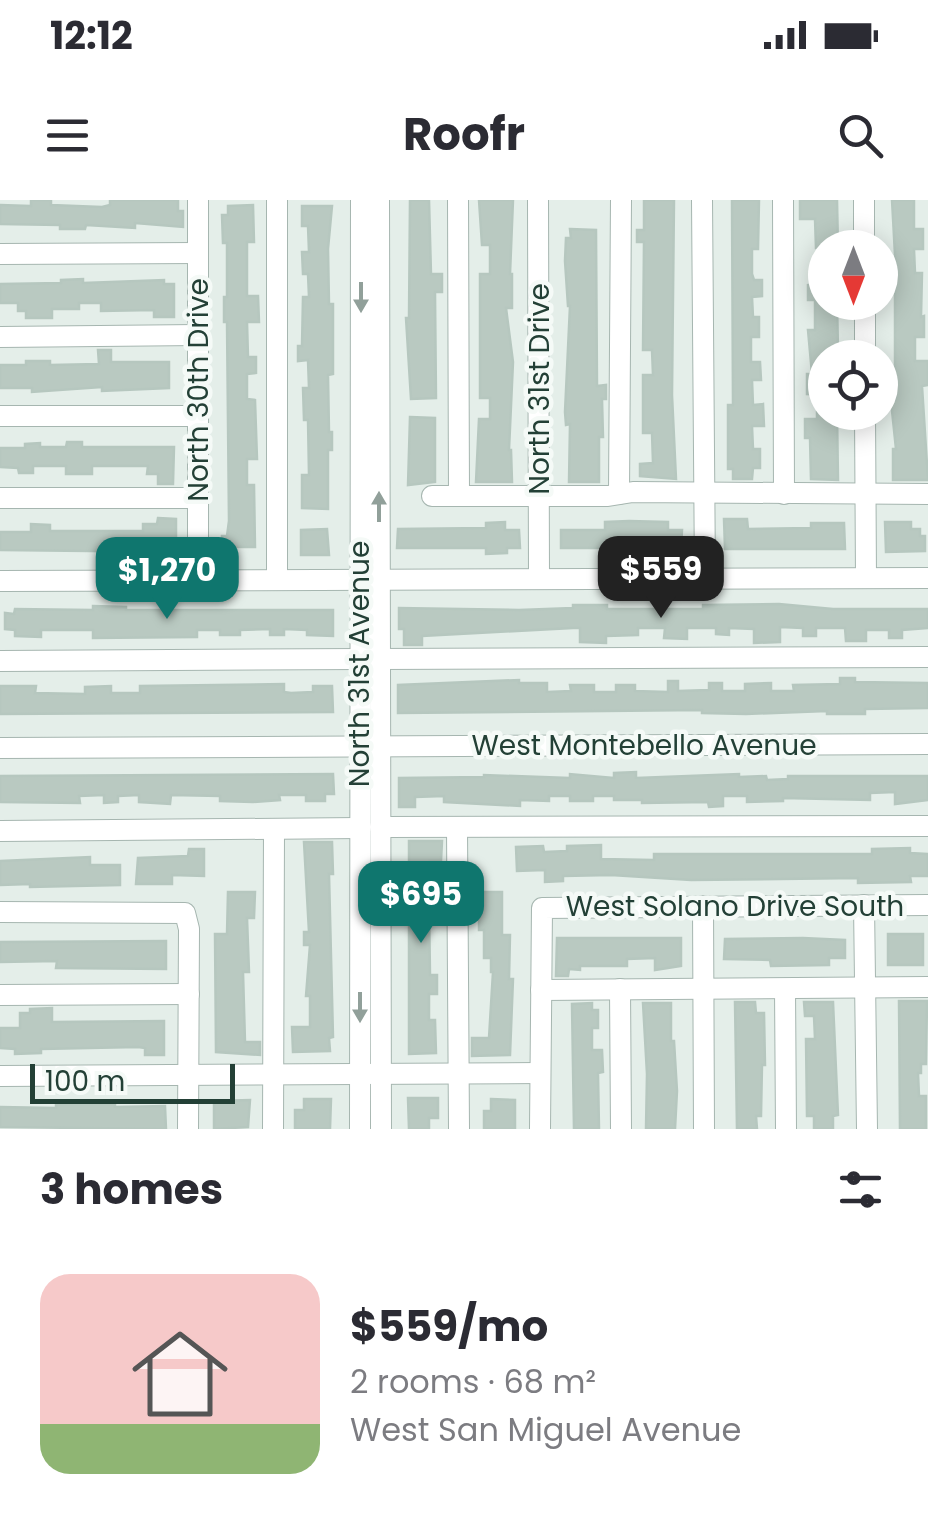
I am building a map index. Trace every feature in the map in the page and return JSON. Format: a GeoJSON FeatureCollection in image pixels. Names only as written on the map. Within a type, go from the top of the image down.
{"type":"FeatureCollection","features":[{"type":"Feature","properties":{"kind":"street","name":"North 30th Drive"},"geometry":{"type":"LineString","coordinates":[[198,200],[198,580]]}},
{"type":"Feature","properties":{"kind":"street"},"geometry":{"type":"LineString","coordinates":[[277,200],[277,580]]}},
{"type":"Feature","properties":{"kind":"street","name":"North 31st Avenue"},"geometry":{"type":"LineString","coordinates":[[361,200],[370,348]]}},
{"type":"Feature","properties":{"kind":"street","name":"North 31st Avenue"},"geometry":{"type":"LineString","coordinates":[[379,200],[370,348],[369,828],[370,1074],[380,1129]]}},
{"type":"Feature","properties":{"kind":"street"},"geometry":{"type":"LineString","coordinates":[[458,200],[459,495]]}},
{"type":"Feature","properties":{"kind":"street","name":"North 31st Drive"},"geometry":{"type":"LineString","coordinates":[[538,200],[539,578]]}},
{"type":"Feature","properties":{"kind":"street"},"geometry":{"type":"LineString","coordinates":[[620,494],[621,200]]}},
{"type":"Feature","properties":{"kind":"street"},"geometry":{"type":"LineString","coordinates":[[702,200],[705,578]]}},
{"type":"Feature","properties":{"kind":"street"},"geometry":{"type":"LineString","coordinates":[[783,200],[784,494]]}},
{"type":"Feature","properties":{"kind":"street"},"geometry":{"type":"LineString","coordinates":[[864,200],[864,230]]}},
{"type":"Feature","properties":{"kind":"street"},"geometry":{"type":"LineString","coordinates":[[0,254],[198,253]]}},
{"type":"Feature","properties":{"kind":"street"},"geometry":{"type":"LineString","coordinates":[[0,337],[198,335]]}},
{"type":"Feature","properties":{"kind":"street"},"geometry":{"type":"LineString","coordinates":[[0,416],[198,416]]}},
{"type":"Feature","properties":{"kind":"street"},"geometry":{"type":"LineString","coordinates":[[865,430],[866,578]]}},
{"type":"Feature","properties":{"kind":"street"},"geometry":{"type":"LineString","coordinates":[[432,496],[928,494]]}},
{"type":"Feature","properties":{"kind":"street"},"geometry":{"type":"LineString","coordinates":[[0,498],[198,498]]}},
{"type":"Feature","properties":{"kind":"street"},"geometry":{"type":"LineString","coordinates":[[0,581],[928,578]]}},
{"type":"Feature","properties":{"kind":"street"},"geometry":{"type":"LineString","coordinates":[[0,661],[928,657]]}},
{"type":"Feature","properties":{"kind":"street","name":"West Montebello Avenue"},"geometry":{"type":"LineString","coordinates":[[0,748],[928,744]]}},
{"type":"Feature","properties":{"kind":"street"},"geometry":{"type":"LineString","coordinates":[[0,831],[928,826]]}},
{"type":"Feature","properties":{"kind":"street"},"geometry":{"type":"LineString","coordinates":[[458,828],[459,1129]]}},
{"type":"Feature","properties":{"kind":"street"},"geometry":{"type":"LineString","coordinates":[[273,1129],[274,830]]}},
{"type":"Feature","properties":{"kind":"street"},"geometry":{"type":"LineString","coordinates":[[864,905],[867,1129]]}},
{"type":"Feature","properties":{"kind":"street","name":"West Solano Drive South"},"geometry":{"type":"LineString","coordinates":[[541,990],[542,908],[928,905]]}},
{"type":"Feature","properties":{"kind":"street"},"geometry":{"type":"LineString","coordinates":[[703,906],[704,1129]]}},
{"type":"Feature","properties":{"kind":"street"},"geometry":{"type":"LineString","coordinates":[[0,912],[186,913],[188,1129]]}},
{"type":"Feature","properties":{"kind":"street"},"geometry":{"type":"LineString","coordinates":[[540,1129],[541,990],[928,987]]}},
{"type":"Feature","properties":{"kind":"street"},"geometry":{"type":"LineString","coordinates":[[620,989],[621,1129]]}},
{"type":"Feature","properties":{"kind":"street"},"geometry":{"type":"LineString","coordinates":[[785,990],[786,1129]]}},
{"type":"Feature","properties":{"kind":"street"},"geometry":{"type":"LineString","coordinates":[[0,995],[189,994]]}},
{"type":"Feature","properties":{"kind":"street","name":"North 31st Avenue"},"geometry":{"type":"LineString","coordinates":[[360,1129],[370,1074]]}},
{"type":"Feature","properties":{"kind":"street"},"geometry":{"type":"LineString","coordinates":[[0,1076],[540,1074]]}},
{"type":"Feature","properties":{"kind":"building"},"geometry":{"type":"Polygon","coordinates":[[[31,200],[51,200],[51,205],[102,207],[110,205],[110,200],[178,200],[183,227],[135,223],[135,228],[86,225],[85,229],[60,229],[60,225],[0,224],[0,205],[31,206],[31,200]]]}},
{"type":"Feature","properties":{"kind":"building"},"geometry":{"type":"Polygon","coordinates":[[[410,200],[429,200],[431,274],[442,274],[442,292],[435,292],[436,398],[411,399],[406,318],[410,200]]]}},
{"type":"Feature","properties":{"kind":"building"},"geometry":{"type":"Polygon","coordinates":[[[479,200],[513,200],[512,308],[506,308],[513,362],[509,450],[512,482],[476,482],[479,419],[490,419],[490,398],[480,398],[480,274],[490,274],[490,245],[482,245],[479,200]]]}},
{"type":"Feature","properties":{"kind":"building"},"geometry":{"type":"Polygon","coordinates":[[[644,200],[674,200],[672,395],[676,479],[640,476],[640,464],[653,463],[652,433],[643,433],[643,375],[653,375],[652,350],[643,350],[644,242],[637,242],[637,230],[644,230],[644,200]]]}},
{"type":"Feature","properties":{"kind":"building"},"geometry":{"type":"Polygon","coordinates":[[[732,200],[759,200],[758,249],[752,249],[752,274],[754,280],[762,280],[762,296],[752,297],[753,317],[759,317],[759,337],[751,337],[751,362],[760,362],[761,380],[752,380],[753,405],[763,404],[764,426],[752,426],[753,449],[760,449],[760,468],[753,468],[752,479],[733,479],[733,469],[728,469],[728,405],[733,405],[732,200]]]}},
{"type":"Feature","properties":{"kind":"building"},"geometry":{"type":"Polygon","coordinates":[[[800,200],[837,200],[838,230],[815,230],[815,219],[800,219],[800,200]]]}},
{"type":"Feature","properties":{"kind":"building"},"geometry":{"type":"Polygon","coordinates":[[[892,200],[914,200],[914,229],[923,229],[923,249],[914,249],[915,273],[922,273],[921,317],[924,316],[924,337],[915,337],[915,361],[928,361],[928,385],[922,386],[928,480],[893,480],[894,430],[898,430],[898,230],[894,230],[892,200]]]}},
{"type":"Feature","properties":{"kind":"building"},"geometry":{"type":"Polygon","coordinates":[[[253,205],[254,242],[247,242],[247,296],[258,296],[259,322],[247,322],[248,357],[256,357],[256,373],[247,374],[247,399],[255,400],[257,459],[247,459],[247,485],[254,485],[255,547],[222,547],[229,521],[224,322],[227,243],[223,243],[222,215],[228,215],[228,206],[253,205]]]}},
{"type":"Feature","properties":{"kind":"building"},"geometry":{"type":"Polygon","coordinates":[[[302,206],[332,206],[328,249],[333,374],[328,375],[332,450],[328,450],[328,509],[302,508],[302,475],[309,475],[303,388],[309,388],[308,360],[298,361],[298,346],[302,346],[303,297],[309,297],[302,252],[309,252],[308,226],[302,226],[302,206]]]}},
{"type":"Feature","properties":{"kind":"building"},"geometry":{"type":"Polygon","coordinates":[[[570,229],[596,230],[597,386],[606,385],[606,399],[602,399],[603,437],[599,437],[599,482],[569,482],[570,424],[566,425],[565,412],[570,306],[565,261],[570,229]]]}},
{"type":"Feature","properties":{"kind":"building"},"geometry":{"type":"Polygon","coordinates":[[[83,279],[83,283],[164,280],[164,284],[174,284],[174,317],[154,317],[154,310],[101,311],[101,303],[79,303],[79,309],[52,309],[52,318],[26,318],[26,311],[18,311],[18,303],[0,303],[0,284],[83,279]]]}},
{"type":"Feature","properties":{"kind":"building"},"geometry":{"type":"Polygon","coordinates":[[[815,320],[837,320],[838,340],[809,340],[808,330],[815,330],[815,320]]]}},
{"type":"Feature","properties":{"kind":"building"},"geometry":{"type":"Polygon","coordinates":[[[98,350],[111,350],[111,362],[169,362],[169,388],[32,392],[32,388],[0,388],[0,365],[26,365],[26,361],[50,361],[50,365],[99,364],[98,350]]]}},
{"type":"Feature","properties":{"kind":"building"},"geometry":{"type":"Polygon","coordinates":[[[410,417],[435,418],[435,482],[408,485],[410,417]]]}},
{"type":"Feature","properties":{"kind":"building"},"geometry":{"type":"Polygon","coordinates":[[[805,419],[808,430],[837,430],[838,480],[811,479],[810,438],[805,438],[805,419]]]}},
{"type":"Feature","properties":{"kind":"building"},"geometry":{"type":"Polygon","coordinates":[[[67,442],[82,442],[82,447],[174,447],[173,484],[158,484],[158,474],[147,474],[148,466],[92,466],[92,474],[66,474],[66,466],[33,466],[33,473],[0,467],[0,448],[25,448],[25,444],[40,443],[40,447],[66,447],[67,442]]]}},
{"type":"Feature","properties":{"kind":"building"},"geometry":{"type":"Polygon","coordinates":[[[158,518],[176,519],[176,552],[0,550],[0,532],[31,532],[31,524],[50,525],[50,531],[143,531],[143,524],[157,524],[158,518]]]}},
{"type":"Feature","properties":{"kind":"building"},"geometry":{"type":"Polygon","coordinates":[[[724,519],[747,519],[748,529],[844,523],[845,549],[725,549],[724,519]]]}},
{"type":"Feature","properties":{"kind":"building"},"geometry":{"type":"Polygon","coordinates":[[[505,522],[505,530],[519,530],[520,548],[507,548],[507,553],[486,554],[486,548],[397,548],[398,529],[486,528],[486,523],[505,522]]]}},
{"type":"Feature","properties":{"kind":"building"},"geometry":{"type":"Polygon","coordinates":[[[605,522],[668,522],[668,530],[682,530],[681,548],[561,548],[561,530],[605,530],[605,522]]]}},
{"type":"Feature","properties":{"kind":"building"},"geometry":{"type":"Polygon","coordinates":[[[885,522],[911,522],[911,529],[920,529],[920,536],[925,536],[925,551],[886,552],[885,522]]]}},
{"type":"Feature","properties":{"kind":"building"},"geometry":{"type":"Polygon","coordinates":[[[327,529],[329,555],[301,555],[301,530],[327,529]]]}},
{"type":"Feature","properties":{"kind":"building"},"geometry":{"type":"Polygon","coordinates":[[[779,604],[833,609],[928,609],[928,628],[902,630],[902,638],[889,638],[889,630],[866,630],[866,641],[846,641],[845,628],[816,628],[816,636],[803,636],[803,628],[780,627],[780,642],[754,643],[754,629],[729,628],[729,635],[716,634],[716,628],[687,628],[687,639],[664,638],[665,628],[638,628],[638,635],[606,636],[606,643],[580,642],[580,628],[573,628],[422,636],[422,645],[404,645],[404,629],[399,629],[399,608],[519,610],[607,605],[607,609],[703,609],[703,605],[779,604]]]}},
{"type":"Feature","properties":{"kind":"building"},"geometry":{"type":"Polygon","coordinates":[[[93,606],[126,610],[333,610],[333,636],[284,629],[284,635],[270,635],[270,629],[240,630],[240,635],[197,630],[197,637],[93,638],[93,630],[41,630],[41,637],[15,636],[15,630],[5,629],[5,613],[14,614],[15,609],[93,610],[93,606]]]}},
{"type":"Feature","properties":{"kind":"building"},"geometry":{"type":"Polygon","coordinates":[[[840,678],[855,678],[855,682],[928,683],[928,708],[865,709],[865,714],[702,710],[398,713],[398,685],[519,680],[547,683],[547,692],[571,691],[570,685],[594,685],[594,692],[616,692],[616,685],[635,685],[635,691],[668,692],[668,681],[678,681],[678,691],[709,690],[709,683],[722,683],[722,691],[745,691],[745,684],[771,683],[771,691],[794,691],[793,685],[840,684],[840,678]]]}},
{"type":"Feature","properties":{"kind":"building"},"geometry":{"type":"Polygon","coordinates":[[[284,684],[284,692],[291,693],[313,692],[313,686],[332,686],[333,712],[0,714],[0,686],[36,686],[35,693],[85,694],[85,687],[111,686],[111,693],[140,693],[140,686],[284,684]]]}},
{"type":"Feature","properties":{"kind":"building"},"geometry":{"type":"Polygon","coordinates":[[[636,772],[636,778],[739,774],[766,776],[767,780],[788,776],[928,776],[928,800],[895,804],[895,792],[870,793],[870,800],[783,798],[747,802],[747,796],[723,796],[723,806],[709,807],[708,802],[642,803],[614,800],[614,796],[570,801],[570,796],[549,796],[549,801],[520,800],[520,806],[444,802],[444,796],[415,797],[415,807],[399,807],[399,778],[570,778],[570,774],[614,778],[614,773],[636,772]]]}},
{"type":"Feature","properties":{"kind":"building"},"geometry":{"type":"Polygon","coordinates":[[[333,774],[334,794],[325,794],[325,801],[306,801],[306,795],[279,795],[280,800],[253,802],[220,801],[220,796],[171,795],[170,804],[139,802],[139,795],[118,796],[118,802],[104,803],[104,795],[79,796],[80,803],[0,802],[0,776],[333,774]]]}},
{"type":"Feature","properties":{"kind":"building"},"geometry":{"type":"Polygon","coordinates":[[[409,841],[442,841],[441,861],[430,861],[429,884],[435,884],[435,904],[429,904],[430,975],[437,975],[437,994],[429,994],[429,1020],[435,1020],[436,1053],[409,1054],[409,841]]]}},
{"type":"Feature","properties":{"kind":"building"},"geometry":{"type":"Polygon","coordinates":[[[304,842],[332,842],[330,1051],[293,1052],[292,1027],[310,1027],[310,996],[306,996],[310,945],[304,945],[304,932],[309,932],[304,842]]]}},
{"type":"Feature","properties":{"kind":"building"},"geometry":{"type":"Polygon","coordinates":[[[601,845],[601,859],[654,860],[654,854],[872,854],[872,849],[910,848],[910,853],[928,854],[928,876],[910,876],[911,882],[858,883],[858,878],[691,880],[611,875],[563,876],[563,881],[545,882],[545,870],[517,871],[516,847],[543,846],[544,852],[567,851],[567,846],[601,845]]]}},
{"type":"Feature","properties":{"kind":"building"},"geometry":{"type":"Polygon","coordinates":[[[189,849],[204,849],[204,876],[172,875],[172,884],[136,884],[138,858],[188,856],[189,849]]]}},
{"type":"Feature","properties":{"kind":"building"},"geometry":{"type":"Polygon","coordinates":[[[90,857],[90,865],[120,865],[120,885],[0,885],[0,861],[90,857]]]}},
{"type":"Feature","properties":{"kind":"building"},"geometry":{"type":"Polygon","coordinates":[[[228,892],[255,892],[254,918],[247,918],[249,972],[243,972],[245,1042],[260,1042],[260,1055],[216,1052],[215,934],[227,934],[228,892]]]}},
{"type":"Feature","properties":{"kind":"building"},"geometry":{"type":"Polygon","coordinates":[[[479,892],[502,892],[502,935],[510,935],[509,979],[513,979],[510,1055],[472,1056],[472,1038],[489,1038],[493,972],[491,958],[484,958],[484,930],[479,930],[479,892]]]}},
{"type":"Feature","properties":{"kind":"building"},"geometry":{"type":"Polygon","coordinates":[[[888,934],[923,934],[923,965],[888,965],[888,934]]]}},
{"type":"Feature","properties":{"kind":"building"},"geometry":{"type":"Polygon","coordinates":[[[557,938],[681,938],[681,966],[655,970],[655,958],[627,959],[627,966],[580,966],[580,970],[569,969],[568,976],[556,976],[557,938]]]}},
{"type":"Feature","properties":{"kind":"building"},"geometry":{"type":"Polygon","coordinates":[[[725,939],[845,940],[845,958],[829,958],[829,965],[771,966],[770,960],[724,959],[725,939]]]}},
{"type":"Feature","properties":{"kind":"building"},"geometry":{"type":"Polygon","coordinates":[[[166,941],[166,969],[56,968],[57,961],[0,962],[0,942],[166,941]]]}},
{"type":"Feature","properties":{"kind":"building"},"geometry":{"type":"Polygon","coordinates":[[[899,1001],[927,1001],[926,1064],[921,1064],[918,1073],[919,1096],[926,1096],[926,1129],[900,1129],[899,1001]]]}},
{"type":"Feature","properties":{"kind":"building"},"geometry":{"type":"Polygon","coordinates":[[[735,1002],[755,1002],[756,1013],[764,1013],[765,1065],[757,1129],[737,1129],[735,1002]]]}},
{"type":"Feature","properties":{"kind":"building"},"geometry":{"type":"Polygon","coordinates":[[[804,1002],[833,1002],[838,1115],[833,1116],[833,1129],[814,1129],[814,1116],[807,1116],[806,1039],[815,1039],[814,1016],[805,1016],[804,1002]]]}},
{"type":"Feature","properties":{"kind":"building"},"geometry":{"type":"Polygon","coordinates":[[[592,1003],[592,1010],[598,1010],[598,1028],[592,1028],[592,1050],[602,1050],[603,1072],[598,1073],[599,1129],[574,1129],[572,1004],[592,1003]]]}},
{"type":"Feature","properties":{"kind":"building"},"geometry":{"type":"Polygon","coordinates":[[[643,1003],[671,1003],[677,1091],[675,1129],[646,1129],[643,1003]]]}},
{"type":"Feature","properties":{"kind":"building"},"geometry":{"type":"Polygon","coordinates":[[[52,1008],[52,1022],[164,1021],[164,1055],[145,1055],[145,1048],[138,1047],[41,1049],[41,1053],[15,1054],[15,1049],[0,1048],[0,1028],[20,1028],[20,1013],[52,1008]]]}},
{"type":"Feature","properties":{"kind":"building"},"geometry":{"type":"Polygon","coordinates":[[[408,1098],[438,1098],[438,1118],[429,1118],[429,1129],[409,1129],[408,1098]]]}},
{"type":"Feature","properties":{"kind":"building"},"geometry":{"type":"Polygon","coordinates":[[[304,1099],[331,1099],[330,1129],[295,1129],[295,1110],[304,1110],[304,1099]]]}},
{"type":"Feature","properties":{"kind":"building"},"geometry":{"type":"Polygon","coordinates":[[[491,1099],[515,1100],[515,1129],[484,1129],[484,1111],[491,1111],[491,1099]]]}},
{"type":"Feature","properties":{"kind":"building"},"geometry":{"type":"Polygon","coordinates":[[[250,1100],[248,1127],[214,1129],[214,1101],[250,1100]]]}},
{"type":"Feature","properties":{"kind":"building"},"geometry":{"type":"Polygon","coordinates":[[[56,1104],[165,1106],[166,1129],[0,1127],[0,1107],[56,1108],[56,1104]]]}}]}
